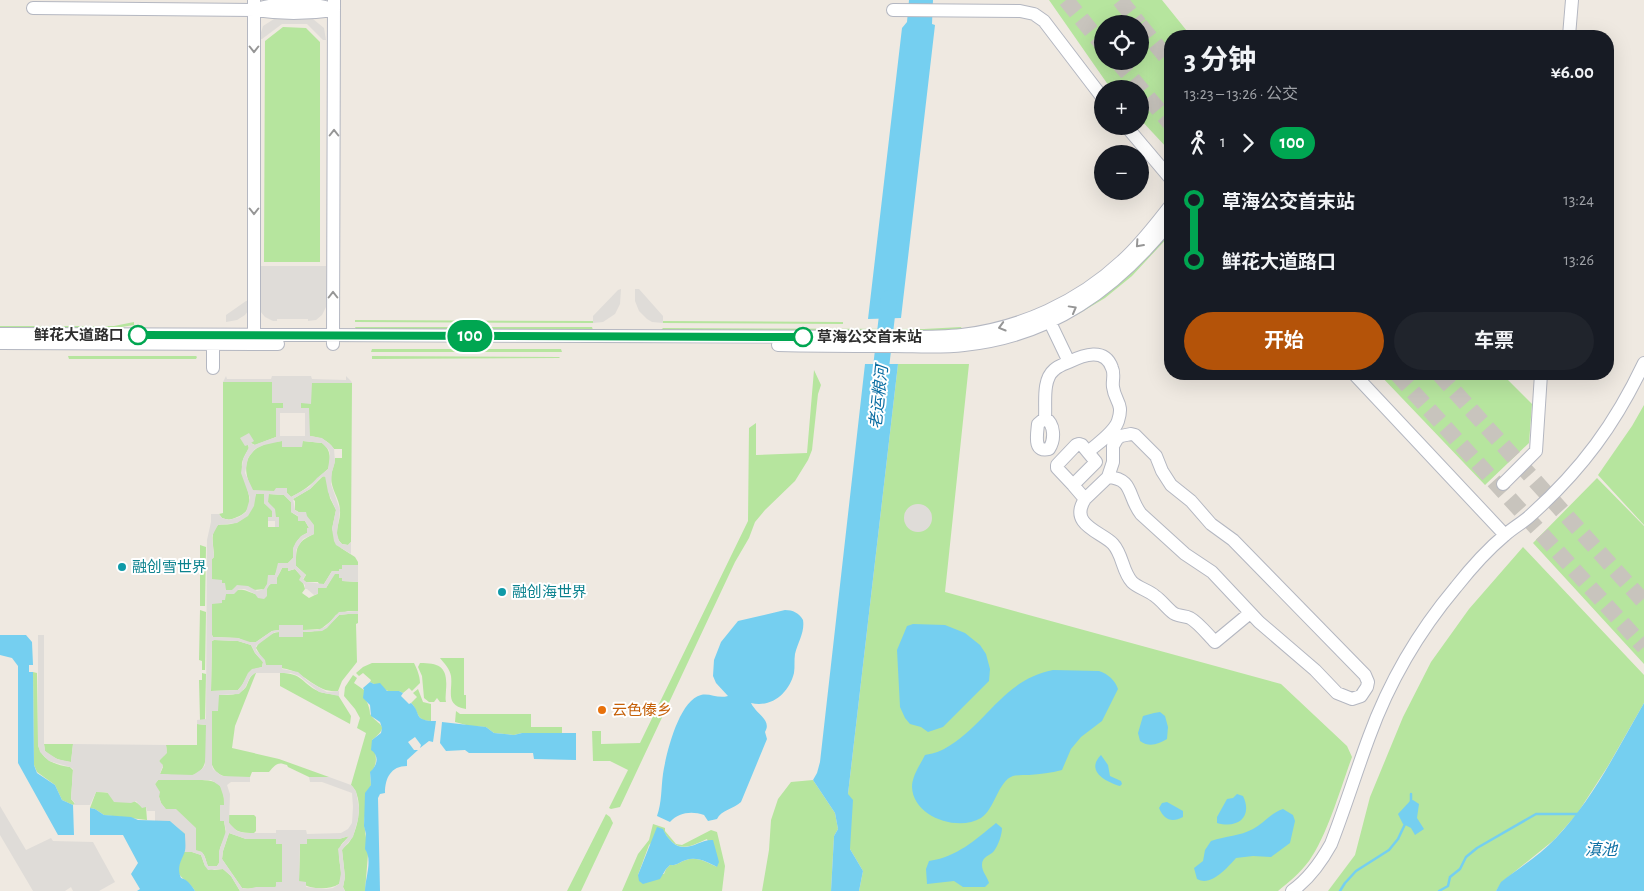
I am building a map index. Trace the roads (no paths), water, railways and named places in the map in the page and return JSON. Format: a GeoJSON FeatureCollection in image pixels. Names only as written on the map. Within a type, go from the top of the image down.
{"type":"FeatureCollection","features":[{"type":"Feature","properties":{"kind":"street"},"geometry":{"type":"LineString","coordinates":[[1570,30],[1572,0]]}},
{"type":"Feature","properties":{"kind":"street"},"geometry":{"type":"LineString","coordinates":[[33,8],[278,4],[334,5],[333,340]]}},
{"type":"Feature","properties":{"kind":"street"},"geometry":{"type":"LineString","coordinates":[[254,5],[254,339]]}},
{"type":"Feature","properties":{"kind":"street"},"geometry":{"type":"LineString","coordinates":[[893,10],[1020,11],[1034,14],[1044,21],[1094,87]]}},
{"type":"Feature","properties":{"kind":"street"},"geometry":{"type":"LineString","coordinates":[[1134,135],[1164,171]]}},
{"type":"Feature","properties":{"kind":"street"},"geometry":{"type":"LineString","coordinates":[[1047,317],[1112,270],[1136,247],[1164,213]]}},
{"type":"Feature","properties":{"kind":"street"},"geometry":{"type":"LineString","coordinates":[[0,334],[333,340],[908,342],[978,333],[1047,317],[1084,304],[1115,281],[1144,254],[1164,229]]}},
{"type":"Feature","properties":{"kind":"street"},"geometry":{"type":"LineString","coordinates":[[1047,317],[1069,362]]}},
{"type":"Feature","properties":{"kind":"street"},"geometry":{"type":"LineString","coordinates":[[0,344],[213,344],[254,339]]}},
{"type":"Feature","properties":{"kind":"street"},"geometry":{"type":"LineString","coordinates":[[213,344],[213,368]]}},
{"type":"Feature","properties":{"kind":"street"},"geometry":{"type":"LineString","coordinates":[[1045,418],[1046,383],[1055,369],[1084,355],[1096,354],[1107,360],[1113,368],[1113,388],[1120,406],[1118,422],[1088,452]]}},
{"type":"Feature","properties":{"kind":"street"},"geometry":{"type":"LineString","coordinates":[[1292,891],[1300,886],[1320,863],[1331,844],[1369,736],[1397,674],[1430,620],[1479,560],[1505,535],[1531,515],[1578,468],[1594,449],[1631,390],[1644,363]]}},
{"type":"Feature","properties":{"kind":"street"},"geometry":{"type":"LineString","coordinates":[[1360,380],[1505,535]]}},
{"type":"Feature","properties":{"kind":"street"},"geometry":{"type":"LineString","coordinates":[[1503,484],[1536,451],[1541,380]]}},
{"type":"Feature","properties":{"kind":"street"},"geometry":{"type":"LineString","coordinates":[[1108,477],[1119,478],[1124,481],[1141,514],[1185,554],[1212,572],[1250,612],[1338,693],[1352,699],[1358,698],[1365,692],[1368,682],[1365,674],[1233,540],[1210,524],[1191,501],[1171,485],[1162,471],[1156,456],[1135,435],[1126,434],[1117,439],[1113,446],[1113,462],[1108,477],[1085,499],[1081,510],[1083,520],[1094,532],[1105,537],[1114,545],[1122,557],[1127,573],[1134,584],[1155,595],[1177,616],[1190,618],[1215,642],[1250,612]]}},
{"type":"Feature","properties":{"kind":"street"},"geometry":{"type":"LineString","coordinates":[[1073,485],[1094,464],[1095,459],[1082,445],[1076,445],[1057,465],[1057,468],[1085,499]]}},
{"type":"Feature","properties":{"kind":"water"},"geometry":{"type":"Polygon","coordinates":[[[909,0],[933,0],[932,24],[935,25],[901,318],[868,319],[902,28],[907,22],[909,0]]]}},
{"type":"Feature","properties":{"kind":"water"},"geometry":{"type":"Polygon","coordinates":[[[865,364],[898,364],[848,794],[853,800],[850,849],[863,871],[859,891],[831,891],[834,836],[838,829],[835,813],[813,780],[820,762],[865,364]]]}},
{"type":"Feature","properties":{"kind":"water"},"geometry":{"type":"Polygon","coordinates":[[[785,610],[796,612],[803,620],[802,633],[795,654],[794,673],[788,687],[779,697],[766,703],[751,703],[767,724],[765,732],[767,739],[741,802],[721,814],[717,819],[708,821],[704,815],[695,813],[682,814],[670,822],[657,816],[667,754],[680,717],[693,699],[701,695],[728,696],[716,683],[713,676],[714,660],[721,642],[738,621],[785,610]]]}},
{"type":"Feature","properties":{"kind":"water"},"geometry":{"type":"Polygon","coordinates":[[[913,624],[945,625],[965,633],[980,645],[986,654],[990,669],[989,681],[943,727],[928,732],[921,727],[910,724],[900,707],[897,650],[907,626],[913,624]]]}},
{"type":"Feature","properties":{"kind":"water"},"geometry":{"type":"Polygon","coordinates":[[[0,635],[26,635],[32,642],[33,665],[29,665],[29,672],[33,672],[34,765],[37,773],[55,785],[62,800],[73,805],[74,835],[58,835],[18,763],[18,666],[12,658],[0,655],[0,635]]]}},
{"type":"Feature","properties":{"kind":"water"},"geometry":{"type":"Polygon","coordinates":[[[1053,670],[1099,671],[1111,678],[1118,689],[1102,721],[1081,737],[1071,749],[1062,770],[1013,776],[1004,783],[986,814],[971,822],[949,822],[928,814],[914,798],[912,787],[913,779],[925,755],[942,750],[959,739],[1020,683],[1035,675],[1053,670]]]}},
{"type":"Feature","properties":{"kind":"water"},"geometry":{"type":"Polygon","coordinates":[[[370,682],[374,684],[380,683],[387,691],[403,693],[401,696],[409,704],[411,703],[420,718],[436,721],[433,742],[429,741],[420,748],[421,745],[415,737],[408,742],[414,750],[418,750],[407,760],[407,766],[397,768],[390,774],[386,782],[385,793],[380,794],[378,798],[380,891],[365,891],[369,864],[365,849],[365,793],[371,785],[370,772],[377,761],[376,755],[371,750],[372,740],[381,733],[382,728],[380,722],[371,716],[370,705],[363,698],[363,688],[370,682]]]}},
{"type":"Feature","properties":{"kind":"water","name":"滇池"},"geometry":{"type":"Polygon","coordinates":[[[1644,703],[1644,891],[1496,891],[1501,882],[1556,838],[1582,807],[1604,774],[1644,703]]]}},
{"type":"Feature","properties":{"kind":"water"},"geometry":{"type":"Polygon","coordinates":[[[1160,712],[1165,716],[1168,727],[1167,739],[1151,745],[1140,741],[1138,733],[1143,716],[1160,712]]]}},
{"type":"Feature","properties":{"kind":"water"},"geometry":{"type":"Polygon","coordinates":[[[442,722],[486,727],[494,733],[514,735],[522,733],[576,733],[576,760],[534,759],[533,753],[446,751],[440,743],[442,722]]]}},
{"type":"Feature","properties":{"kind":"water"},"geometry":{"type":"Polygon","coordinates":[[[1101,755],[1108,765],[1110,776],[1121,781],[1122,784],[1120,786],[1104,779],[1096,771],[1095,766],[1101,755]]]}},
{"type":"Feature","properties":{"kind":"water"},"geometry":{"type":"Polygon","coordinates":[[[1237,794],[1243,796],[1246,803],[1245,815],[1242,820],[1231,824],[1217,823],[1217,817],[1227,799],[1233,798],[1237,794]]]}},
{"type":"Feature","properties":{"kind":"water"},"geometry":{"type":"Polygon","coordinates":[[[1413,800],[1419,804],[1417,818],[1424,829],[1415,835],[1411,828],[1403,824],[1398,814],[1413,800]]]}},
{"type":"Feature","properties":{"kind":"water"},"geometry":{"type":"Polygon","coordinates":[[[1167,802],[1183,811],[1183,817],[1175,820],[1166,818],[1159,808],[1162,803],[1167,802]]]}},
{"type":"Feature","properties":{"kind":"water"},"geometry":{"type":"Polygon","coordinates":[[[90,808],[104,815],[131,817],[138,820],[170,821],[185,834],[185,851],[179,870],[181,878],[187,881],[195,891],[137,891],[140,889],[131,874],[138,863],[123,835],[90,835],[90,808]]]}},
{"type":"Feature","properties":{"kind":"water"},"geometry":{"type":"Polygon","coordinates":[[[1283,809],[1293,815],[1295,821],[1290,843],[1271,857],[1253,856],[1236,858],[1213,879],[1202,881],[1197,879],[1194,868],[1203,861],[1205,850],[1211,841],[1238,835],[1257,827],[1283,809]]]}},
{"type":"Feature","properties":{"kind":"water"},"geometry":{"type":"Polygon","coordinates":[[[996,823],[1002,828],[1000,840],[992,853],[982,862],[983,870],[989,883],[985,887],[963,887],[954,881],[927,884],[926,869],[929,861],[957,852],[996,823]]]}},
{"type":"Feature","properties":{"kind":"water"},"geometry":{"type":"Polygon","coordinates":[[[657,827],[663,829],[677,846],[687,847],[713,840],[719,862],[717,867],[702,860],[690,859],[670,865],[660,879],[643,884],[639,881],[638,875],[657,827]]]}},
{"type":"Feature","properties":{"kind":"waterway","name":"老运粮河"},"geometry":{"type":"LineString","coordinates":[[879,385],[889,298]]}},
{"type":"Feature","properties":{"kind":"waterway"},"geometry":{"type":"LineString","coordinates":[[1411,794],[1411,803]]}},
{"type":"Feature","properties":{"kind":"waterway"},"geometry":{"type":"LineString","coordinates":[[1439,891],[1448,886],[1450,877],[1460,869],[1466,857],[1477,848],[1536,814],[1577,814]]}},
{"type":"Feature","properties":{"kind":"waterway"},"geometry":{"type":"LineString","coordinates":[[1340,891],[1356,871],[1389,850],[1398,839],[1406,822]]}},
{"type":"Feature","properties":{"kind":"tunnel"},"geometry":{"type":"LineString","coordinates":[[1066,0],[1094,34]]}},
{"type":"Feature","properties":{"kind":"tunnel"},"geometry":{"type":"LineString","coordinates":[[1120,0],[1132,15]]}},
{"type":"Feature","properties":{"kind":"tunnel"},"geometry":{"type":"LineString","coordinates":[[1149,36],[1164,55]]}},
{"type":"Feature","properties":{"kind":"tunnel"},"geometry":{"type":"LineString","coordinates":[[1125,70],[1164,116]]}},
{"type":"Feature","properties":{"kind":"tunnel"},"geometry":{"type":"LineString","coordinates":[[1402,380],[1644,647]]}},
{"type":"Feature","properties":{"kind":"tunnel"},"geometry":{"type":"LineString","coordinates":[[1444,380],[1644,602]]}},
{"type":"Feature","properties":{"kind":"place","name":"鲜花大道路口"},"geometry":{"type":"Point","coordinates":[138,335]}},
{"type":"Feature","properties":{"kind":"place","name":"草海公交首末站"},"geometry":{"type":"Point","coordinates":[803,337]}},
{"type":"Feature","properties":{"kind":"place","name":"融创雪世界"},"geometry":{"type":"Point","coordinates":[122,567]}},
{"type":"Feature","properties":{"kind":"place","name":"融创海世界"},"geometry":{"type":"Point","coordinates":[502,592]}},
{"type":"Feature","properties":{"kind":"place","name":"云色傣乡"},"geometry":{"type":"Point","coordinates":[602,710]}}]}
